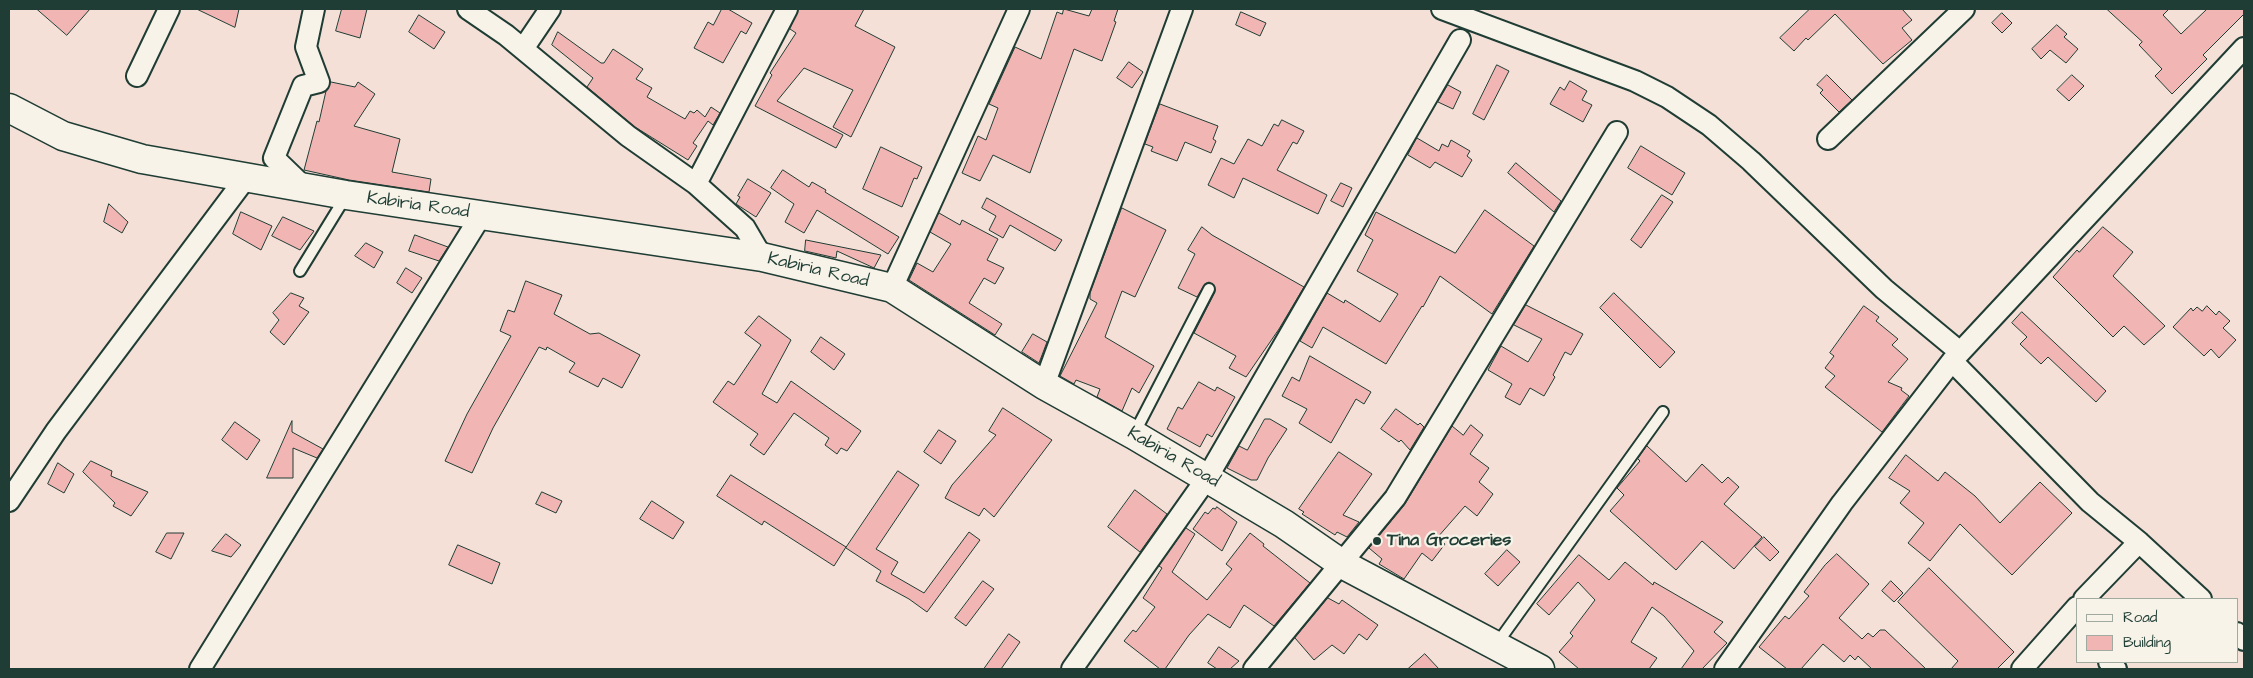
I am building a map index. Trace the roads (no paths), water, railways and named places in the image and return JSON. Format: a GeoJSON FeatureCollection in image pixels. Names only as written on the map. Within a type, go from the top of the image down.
{"type":"FeatureCollection","features":[{"type":"Feature","properties":{"kind":"main road","name":"Kabiria Road"},"geometry":{"type":"LineString","coordinates":[[9,108],[64,136],[142,159],[245,179],[346,195],[762,257],[892,288],[1044,385],[1134,435],[1284,524],[1342,564],[1540,669]]}},
{"type":"Feature","properties":{"kind":"street"},"geometry":{"type":"LineString","coordinates":[[137,76],[169,9]]}},
{"type":"Feature","properties":{"kind":"street"},"geometry":{"type":"LineString","coordinates":[[305,188],[274,158],[303,86],[319,82],[306,47],[314,9]]}},
{"type":"Feature","properties":{"kind":"street"},"geometry":{"type":"LineString","coordinates":[[468,9],[523,50],[628,136],[696,184],[746,228],[762,257]]}},
{"type":"Feature","properties":{"kind":"street"},"geometry":{"type":"LineString","coordinates":[[523,50],[550,9]]}},
{"type":"Feature","properties":{"kind":"street"},"geometry":{"type":"LineString","coordinates":[[696,184],[787,9]]}},
{"type":"Feature","properties":{"kind":"street"},"geometry":{"type":"LineString","coordinates":[[892,288],[1019,9]]}},
{"type":"Feature","properties":{"kind":"street"},"geometry":{"type":"LineString","coordinates":[[1044,385],[1182,9]]}},
{"type":"Feature","properties":{"kind":"street"},"geometry":{"type":"LineString","coordinates":[[1442,9],[1635,81],[1667,97],[1709,125],[1751,161],[1956,356],[2090,502],[2139,542],[2199,598]]}},
{"type":"Feature","properties":{"kind":"street"},"geometry":{"type":"LineString","coordinates":[[1828,139],[1964,9]]}},
{"type":"Feature","properties":{"kind":"street"},"geometry":{"type":"LineString","coordinates":[[1072,669],[1207,478],[1460,40]]}},
{"type":"Feature","properties":{"kind":"street"},"geometry":{"type":"LineString","coordinates":[[1725,669],[1842,503],[1956,356],[2244,48]]}},
{"type":"Feature","properties":{"kind":"street"},"geometry":{"type":"LineString","coordinates":[[1254,669],[1396,498],[1617,132]]}},
{"type":"Feature","properties":{"kind":"street"},"geometry":{"type":"LineString","coordinates":[[9,501],[56,431],[245,179]]}},
{"type":"Feature","properties":{"kind":"street"},"geometry":{"type":"LineString","coordinates":[[200,669],[482,214]]}},
{"type":"Feature","properties":{"kind":"street"},"geometry":{"type":"LineString","coordinates":[[2085,598],[2139,542]]}},
{"type":"Feature","properties":{"kind":"street"},"geometry":{"type":"LineString","coordinates":[[2022,669],[2073,618]]}},
{"type":"Feature","properties":{"kind":"lane"},"geometry":{"type":"LineString","coordinates":[[300,271],[346,195]]}},
{"type":"Feature","properties":{"kind":"lane"},"geometry":{"type":"LineString","coordinates":[[1134,435],[1209,289]]}},
{"type":"Feature","properties":{"kind":"lane"},"geometry":{"type":"LineString","coordinates":[[1495,646],[1663,412]]}},
{"type":"Feature","properties":{"kind":"place","name":"Tina Groceries"},"geometry":{"type":"Point","coordinates":[1377,541]}}]}
